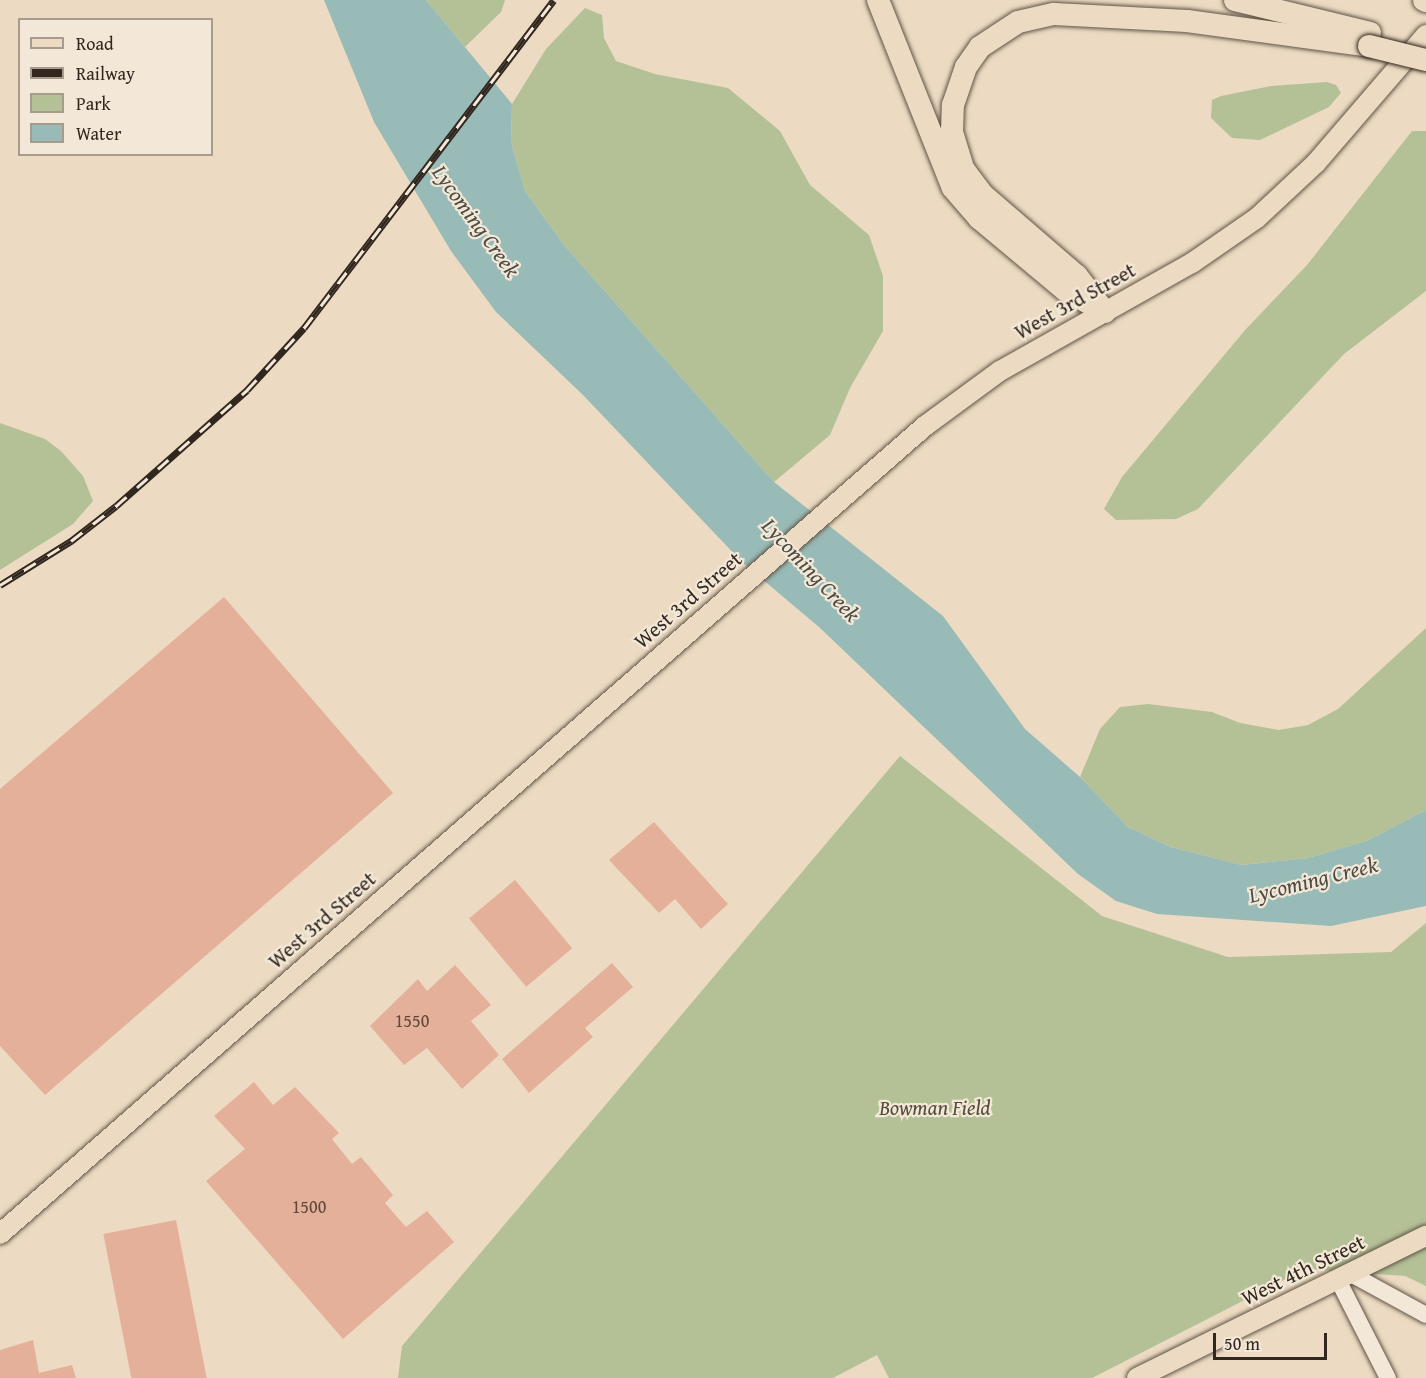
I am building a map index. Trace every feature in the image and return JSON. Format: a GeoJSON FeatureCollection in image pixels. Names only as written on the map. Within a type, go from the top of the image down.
{"type":"FeatureCollection","features":[{"type":"Feature","properties":{"kind":"highway"},"geometry":{"type":"LineString","coordinates":[[878,0],[941,163],[960,199],[1065,290],[1105,312]]}},
{"type":"Feature","properties":{"kind":"highway"},"geometry":{"type":"LineString","coordinates":[[1235,0],[1374,41],[1426,60]]}},
{"type":"Feature","properties":{"kind":"highway"},"geometry":{"type":"LineString","coordinates":[[1105,312],[1077,276],[983,195],[963,168],[954,137],[953,105],[963,73],[980,47],[1018,22],[1054,14],[1187,21],[1426,47]]}},
{"type":"Feature","properties":{"kind":"main road","name":"West 3rd Street"},"geometry":{"type":"LineString","coordinates":[[0,1234],[873,470],[973,389],[1215,249],[1277,201],[1334,143],[1426,35]]}},
{"type":"Feature","properties":{"kind":"main road","name":"West 4th Street"},"geometry":{"type":"LineString","coordinates":[[1137,1378],[1426,1236]]}},
{"type":"Feature","properties":{"kind":"street"},"geometry":{"type":"LineString","coordinates":[[1345,1277],[1426,1315]]}},
{"type":"Feature","properties":{"kind":"street"},"geometry":{"type":"LineString","coordinates":[[1345,1277],[1388,1378]]}},
{"type":"Feature","properties":{"kind":"green space"},"geometry":{"type":"Polygon","coordinates":[[[426,0],[505,0],[501,12],[465,47],[426,0]]]}},
{"type":"Feature","properties":{"kind":"green space"},"geometry":{"type":"Polygon","coordinates":[[[585,8],[602,15],[604,38],[616,61],[655,74],[728,88],[780,131],[810,185],[869,235],[883,276],[883,331],[850,388],[830,435],[774,482],[564,245],[525,191],[511,142],[512,104],[546,49],[585,8]]]}},
{"type":"Feature","properties":{"kind":"green space"},"geometry":{"type":"Polygon","coordinates":[[[1327,82],[1336,85],[1341,93],[1329,107],[1260,140],[1232,138],[1211,118],[1212,100],[1221,96],[1271,86],[1327,82]]]}},
{"type":"Feature","properties":{"kind":"green space"},"geometry":{"type":"Polygon","coordinates":[[[1412,131],[1426,131],[1426,291],[1344,354],[1198,509],[1176,519],[1116,520],[1104,509],[1122,477],[1246,329],[1307,265],[1412,131]]]}},
{"type":"Feature","properties":{"kind":"green space"},"geometry":{"type":"Polygon","coordinates":[[[0,423],[45,439],[61,451],[83,476],[93,501],[73,524],[0,570],[0,423]]]}},
{"type":"Feature","properties":{"kind":"green space"},"geometry":{"type":"Polygon","coordinates":[[[1426,628],[1426,810],[1366,841],[1308,858],[1240,865],[1171,847],[1128,827],[1080,777],[1100,729],[1120,707],[1148,704],[1212,712],[1240,723],[1279,730],[1308,725],[1338,709],[1426,628]]]}},
{"type":"Feature","properties":{"kind":"green space","name":"Bowman Field"},"geometry":{"type":"Polygon","coordinates":[[[900,756],[1102,916],[1228,957],[1391,952],[1426,923],[1426,1286],[1405,1276],[1305,1269],[1092,1378],[889,1378],[877,1355],[833,1378],[398,1378],[402,1346],[900,756]]]}},
{"type":"Feature","properties":{"kind":"water","name":"Lycoming Creek"},"geometry":{"type":"Polygon","coordinates":[[[324,0],[426,0],[512,104],[511,142],[525,191],[564,245],[774,482],[943,616],[1025,729],[1080,777],[1128,827],[1171,847],[1241,865],[1308,858],[1366,841],[1426,810],[1426,906],[1331,926],[1157,914],[1116,901],[1078,874],[819,627],[742,562],[583,395],[496,312],[451,251],[374,122],[324,0]]]}},
{"type":"Feature","properties":{"kind":"building"},"geometry":{"type":"Polygon","coordinates":[[[224,597],[393,793],[45,1095],[0,1046],[0,789],[224,597]]]}},
{"type":"Feature","properties":{"kind":"building"},"geometry":{"type":"Polygon","coordinates":[[[654,822],[728,904],[701,929],[675,899],[659,913],[609,860],[654,822]]]}},
{"type":"Feature","properties":{"kind":"building"},"geometry":{"type":"Polygon","coordinates":[[[515,880],[572,948],[526,987],[469,919],[515,880]]]}},
{"type":"Feature","properties":{"kind":"building"},"geometry":{"type":"Polygon","coordinates":[[[612,963],[633,987],[585,1028],[593,1037],[529,1093],[502,1059],[612,963]]]}},
{"type":"Feature","properties":{"kind":"building"},"geometry":{"type":"Polygon","coordinates":[[[455,965],[491,1005],[471,1021],[499,1055],[462,1089],[427,1048],[404,1065],[370,1026],[418,979],[427,991],[455,965]]]}},
{"type":"Feature","properties":{"kind":"building"},"geometry":{"type":"Polygon","coordinates":[[[254,1082],[273,1105],[295,1087],[339,1133],[332,1139],[352,1164],[361,1157],[393,1195],[385,1203],[406,1227],[427,1211],[454,1242],[343,1339],[206,1181],[245,1149],[214,1116],[254,1082]]]}},
{"type":"Feature","properties":{"kind":"building"},"geometry":{"type":"Polygon","coordinates":[[[176,1220],[207,1378],[131,1378],[103,1234],[176,1220]]]}},
{"type":"Feature","properties":{"kind":"building"},"geometry":{"type":"Polygon","coordinates":[[[33,1340],[39,1373],[72,1365],[76,1378],[0,1378],[0,1350],[33,1340]]]}},
{"type":"Feature","properties":{"kind":"railway"},"geometry":{"type":"LineString","coordinates":[[0,585],[71,541],[116,506],[247,390],[304,328],[554,0]]}}]}
